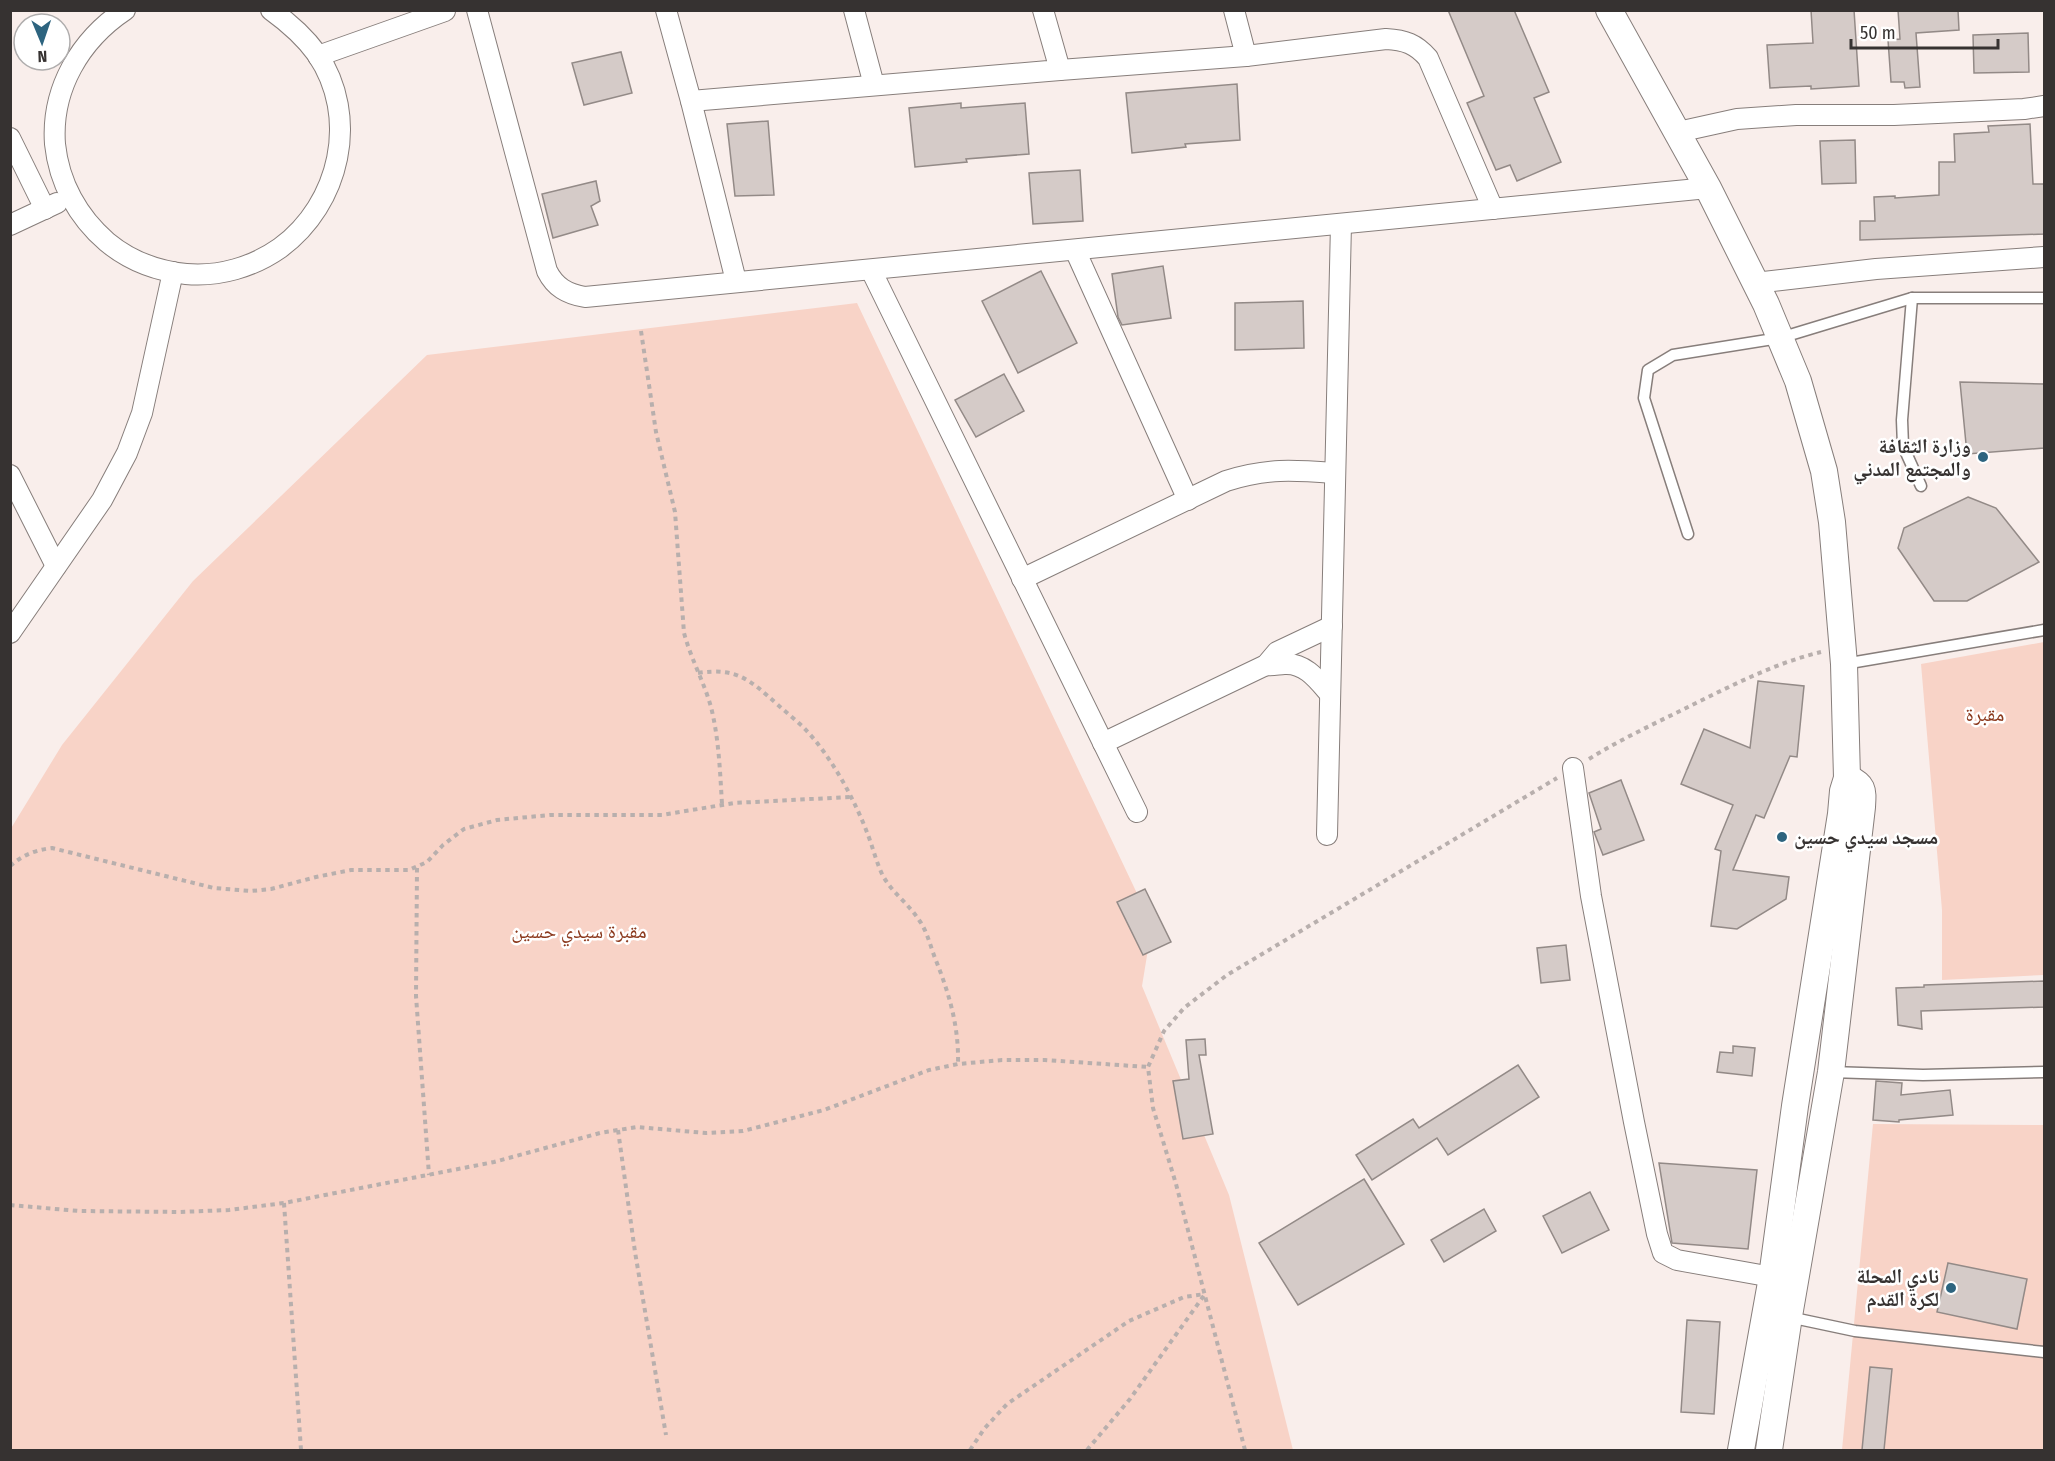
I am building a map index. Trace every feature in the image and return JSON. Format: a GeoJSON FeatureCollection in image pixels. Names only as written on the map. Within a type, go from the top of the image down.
{"type":"FeatureCollection","features":[{"type":"Feature","properties":{"kind":"street"},"geometry":{"type":"LineString","coordinates":[[125,10],[107,22],[88,41],[72,64],[62,90],[56,117],[56,144],[60,171],[70,197],[82,216],[113,247],[142,263],[173,272],[198,275],[248,266],[271,254],[292,239],[309,221],[323,200],[333,177],[340,127],[337,102],[330,78],[294,18],[271,10]]}},
{"type":"Feature","properties":{"kind":"street"},"geometry":{"type":"LineString","coordinates":[[477,10],[546,271],[555,284],[568,293],[585,297],[1708,188]]}},
{"type":"Feature","properties":{"kind":"street"},"geometry":{"type":"LineString","coordinates":[[666,10],[736,281]]}},
{"type":"Feature","properties":{"kind":"street"},"geometry":{"type":"LineString","coordinates":[[854,10],[874,85]]}},
{"type":"Feature","properties":{"kind":"street"},"geometry":{"type":"LineString","coordinates":[[1043,10],[1060,70]]}},
{"type":"Feature","properties":{"kind":"street"},"geometry":{"type":"LineString","coordinates":[[1234,10],[1246,56]]}},
{"type":"Feature","properties":{"kind":"street"},"geometry":{"type":"LineString","coordinates":[[1609,10],[1708,188],[1780,338],[1798,381],[1824,471],[1832,522],[1843,656],[1847,778],[1843,791],[1795,1106],[1772,1277],[1741,1450]]}},
{"type":"Feature","properties":{"kind":"street"},"geometry":{"type":"LineString","coordinates":[[318,56],[445,11]]}},
{"type":"Feature","properties":{"kind":"street"},"geometry":{"type":"LineString","coordinates":[[691,101],[1246,56],[1386,39],[1401,40],[1412,44],[1428,58],[1493,209]]}},
{"type":"Feature","properties":{"kind":"street"},"geometry":{"type":"LineString","coordinates":[[1678,132],[1737,119],[1796,115],[1894,115],[2044,106]]}},
{"type":"Feature","properties":{"kind":"street"},"geometry":{"type":"LineString","coordinates":[[10,138],[45,209]]}},
{"type":"Feature","properties":{"kind":"street"},"geometry":{"type":"LineString","coordinates":[[10,225],[70,197]]}},
{"type":"Feature","properties":{"kind":"street"},"geometry":{"type":"LineString","coordinates":[[1327,835],[1341,224]]}},
{"type":"Feature","properties":{"kind":"street"},"geometry":{"type":"LineString","coordinates":[[1075,250],[1188,500]]}},
{"type":"Feature","properties":{"kind":"street"},"geometry":{"type":"LineString","coordinates":[[1755,283],[1876,269],[2044,257]]}},
{"type":"Feature","properties":{"kind":"street"},"geometry":{"type":"LineString","coordinates":[[872,270],[1137,812]]}},
{"type":"Feature","properties":{"kind":"street"},"geometry":{"type":"LineString","coordinates":[[10,633],[102,500],[127,453],[142,413],[173,272]]}},
{"type":"Feature","properties":{"kind":"street"},"geometry":{"type":"LineString","coordinates":[[1022,579],[1226,481],[1249,474],[1292,470],[1335,473]]}},
{"type":"Feature","properties":{"kind":"street"},"geometry":{"type":"LineString","coordinates":[[10,475],[56,566]]}},
{"type":"Feature","properties":{"kind":"street"},"geometry":{"type":"LineString","coordinates":[[1266,665],[1277,652],[1332,626]]}},
{"type":"Feature","properties":{"kind":"street"},"geometry":{"type":"LineString","coordinates":[[1103,743],[1266,665],[1287,664],[1301,667],[1314,676],[1329,693]]}},
{"type":"Feature","properties":{"kind":"street"},"geometry":{"type":"LineString","coordinates":[[1573,768],[1590,896],[1641,1156],[1663,1253],[1677,1260],[1772,1277]]}},
{"type":"Feature","properties":{"kind":"street"},"geometry":{"type":"LineString","coordinates":[[1769,1450],[1789,1316],[1831,1072],[1862,807],[1861,786],[1847,778]]}},
{"type":"Feature","properties":{"kind":"lane"},"geometry":{"type":"LineString","coordinates":[[1912,298],[1902,420],[1903,446],[1921,486]]}},
{"type":"Feature","properties":{"kind":"lane"},"geometry":{"type":"LineString","coordinates":[[1688,534],[1644,398],[1648,370],[1672,355],[1780,338],[1912,298],[2044,298]]}},
{"type":"Feature","properties":{"kind":"lane"},"geometry":{"type":"LineString","coordinates":[[1843,656],[2044,630]]}},
{"type":"Feature","properties":{"kind":"lane"},"geometry":{"type":"LineString","coordinates":[[1831,1072],[1923,1075],[2044,1072]]}},
{"type":"Feature","properties":{"kind":"lane"},"geometry":{"type":"LineString","coordinates":[[1789,1316],[1855,1331],[2044,1352]]}},
{"type":"Feature","properties":{"kind":"path"},"geometry":{"type":"LineString","coordinates":[[641,330],[656,432],[675,512],[684,633],[707,694],[714,723],[722,804]]}},
{"type":"Feature","properties":{"kind":"path"},"geometry":{"type":"LineString","coordinates":[[1245,1450],[1176,1184],[1153,1108],[1148,1067],[1164,1031],[1184,1008],[1227,975],[1611,745],[1752,675],[1798,658],[1843,656]]}},
{"type":"Feature","properties":{"kind":"path"},"geometry":{"type":"LineString","coordinates":[[698,673],[727,671],[751,681],[806,730],[822,751],[850,797],[883,874],[925,931],[949,993],[954,1013],[958,1064]]}},
{"type":"Feature","properties":{"kind":"path"},"geometry":{"type":"LineString","coordinates":[[10,866],[35,851],[52,848],[214,888],[271,890],[351,870],[401,871],[417,868],[427,862],[452,836],[497,820],[550,815],[662,815],[722,804],[850,797]]}},
{"type":"Feature","properties":{"kind":"path"},"geometry":{"type":"LineString","coordinates":[[417,868],[416,996],[429,1175]]}},
{"type":"Feature","properties":{"kind":"path"},"geometry":{"type":"LineString","coordinates":[[10,1205],[79,1211],[180,1212],[284,1203],[494,1162],[589,1136],[637,1127],[706,1133],[743,1131],[824,1110],[930,1070],[958,1064],[1002,1060],[1045,1060],[1148,1067]]}},
{"type":"Feature","properties":{"kind":"path"},"geometry":{"type":"LineString","coordinates":[[618,1130],[635,1252],[666,1435]]}},
{"type":"Feature","properties":{"kind":"path"},"geometry":{"type":"LineString","coordinates":[[284,1203],[301,1450]]}},
{"type":"Feature","properties":{"kind":"path"},"geometry":{"type":"LineString","coordinates":[[970,1450],[984,1429],[1007,1404],[1120,1327],[1160,1306],[1184,1297],[1205,1294]]}},
{"type":"Feature","properties":{"kind":"path"},"geometry":{"type":"LineString","coordinates":[[1087,1450],[1130,1399],[1205,1294]]}},
{"type":"Feature","properties":{"kind":"green space","name":"مقبرة سيدي حسين"},"geometry":{"type":"Polygon","coordinates":[[[857,303],[1152,925],[1142,986],[1229,1195],[1293,1450],[11,1450],[10,830],[62,745],[193,581],[427,355],[857,303]]]}},
{"type":"Feature","properties":{"kind":"green space","name":"مقبرة"},"geometry":{"type":"Polygon","coordinates":[[[2044,642],[2044,975],[1942,980],[1942,910],[1921,664],[2044,642]]]}},
{"type":"Feature","properties":{"kind":"green space","name":"نادي المحلة لكرة القدم"},"geometry":{"type":"Polygon","coordinates":[[[1873,1124],[2044,1125],[2044,1450],[1842,1450],[1873,1124]]]}},
{"type":"Feature","properties":{"kind":"building"},"geometry":{"type":"Polygon","coordinates":[[[1448,10],[1514,10],[1549,92],[1534,98],[1561,162],[1517,181],[1510,165],[1496,170],[1467,103],[1484,96],[1448,10]]]}},
{"type":"Feature","properties":{"kind":"building"},"geometry":{"type":"Polygon","coordinates":[[[1811,10],[1854,10],[1859,86],[1811,89],[1811,86],[1770,88],[1767,45],[1813,43],[1811,10]]]}},
{"type":"Feature","properties":{"kind":"building"},"geometry":{"type":"Polygon","coordinates":[[[1898,10],[1958,10],[1959,30],[1916,33],[1920,87],[1905,88],[1904,82],[1891,82],[1888,40],[1900,39],[1898,10]]]}},
{"type":"Feature","properties":{"kind":"building"},"geometry":{"type":"Polygon","coordinates":[[[2028,33],[2029,72],[1974,73],[1973,35],[2028,33]]]}},
{"type":"Feature","properties":{"kind":"building"},"geometry":{"type":"Polygon","coordinates":[[[621,52],[632,93],[584,105],[572,63],[621,52]]]}},
{"type":"Feature","properties":{"kind":"building"},"geometry":{"type":"Polygon","coordinates":[[[1237,84],[1240,140],[1185,144],[1186,147],[1132,153],[1126,93],[1237,84]]]}},
{"type":"Feature","properties":{"kind":"building"},"geometry":{"type":"Polygon","coordinates":[[[961,103],[961,108],[1025,103],[1029,154],[966,159],[967,162],[915,167],[909,108],[961,103]]]}},
{"type":"Feature","properties":{"kind":"building"},"geometry":{"type":"Polygon","coordinates":[[[768,121],[774,195],[735,196],[727,124],[768,121]]]}},
{"type":"Feature","properties":{"kind":"building"},"geometry":{"type":"Polygon","coordinates":[[[2030,124],[2033,184],[2044,184],[2044,234],[1860,240],[1860,221],[1875,221],[1874,197],[1939,195],[1939,162],[1955,162],[1954,134],[1989,132],[1988,126],[2030,124]]]}},
{"type":"Feature","properties":{"kind":"building"},"geometry":{"type":"Polygon","coordinates":[[[1855,140],[1856,183],[1822,184],[1820,141],[1855,140]]]}},
{"type":"Feature","properties":{"kind":"building"},"geometry":{"type":"Polygon","coordinates":[[[1080,170],[1083,221],[1033,224],[1029,173],[1080,170]]]}},
{"type":"Feature","properties":{"kind":"building"},"geometry":{"type":"Polygon","coordinates":[[[596,181],[600,201],[591,206],[598,225],[553,238],[542,194],[596,181]]]}},
{"type":"Feature","properties":{"kind":"building"},"geometry":{"type":"Polygon","coordinates":[[[1163,266],[1171,318],[1122,325],[1118,317],[1112,274],[1163,266]]]}},
{"type":"Feature","properties":{"kind":"building"},"geometry":{"type":"Polygon","coordinates":[[[1041,271],[1077,343],[1018,373],[982,301],[1041,271]]]}},
{"type":"Feature","properties":{"kind":"building"},"geometry":{"type":"Polygon","coordinates":[[[1303,301],[1304,348],[1235,350],[1235,303],[1303,301]]]}},
{"type":"Feature","properties":{"kind":"building"},"geometry":{"type":"Polygon","coordinates":[[[1004,374],[1024,411],[976,437],[955,400],[1004,374]]]}},
{"type":"Feature","properties":{"kind":"building"},"geometry":{"type":"Polygon","coordinates":[[[1960,382],[2044,384],[2044,448],[1967,454],[1960,382]]]}},
{"type":"Feature","properties":{"kind":"building"},"geometry":{"type":"Polygon","coordinates":[[[1968,497],[1996,508],[2039,562],[1967,601],[1934,601],[1898,548],[1904,528],[1968,497]]]}},
{"type":"Feature","properties":{"kind":"building"},"geometry":{"type":"Polygon","coordinates":[[[1758,681],[1804,686],[1797,757],[1790,756],[1764,818],[1756,815],[1733,870],[1789,877],[1786,899],[1737,929],[1711,926],[1721,851],[1715,849],[1733,805],[1681,784],[1704,729],[1750,748],[1758,681]]]}},
{"type":"Feature","properties":{"kind":"building"},"geometry":{"type":"Polygon","coordinates":[[[1621,780],[1644,840],[1603,855],[1594,832],[1601,829],[1589,793],[1621,780]]]}},
{"type":"Feature","properties":{"kind":"building"},"geometry":{"type":"Polygon","coordinates":[[[1145,889],[1171,942],[1143,955],[1117,902],[1145,889]]]}},
{"type":"Feature","properties":{"kind":"building"},"geometry":{"type":"Polygon","coordinates":[[[1566,945],[1570,980],[1541,983],[1537,948],[1566,945]]]}},
{"type":"Feature","properties":{"kind":"building"},"geometry":{"type":"Polygon","coordinates":[[[2044,981],[2044,1007],[1921,1011],[1922,1029],[1898,1025],[1896,988],[2044,981]]]}},
{"type":"Feature","properties":{"kind":"building"},"geometry":{"type":"Polygon","coordinates":[[[1205,1039],[1206,1055],[1199,1055],[1213,1134],[1183,1139],[1173,1081],[1189,1079],[1186,1040],[1205,1039]]]}},
{"type":"Feature","properties":{"kind":"building"},"geometry":{"type":"Polygon","coordinates":[[[1733,1046],[1755,1048],[1752,1076],[1717,1072],[1720,1052],[1733,1053],[1733,1046]]]}},
{"type":"Feature","properties":{"kind":"building"},"geometry":{"type":"Polygon","coordinates":[[[1518,1065],[1539,1097],[1448,1155],[1437,1138],[1372,1180],[1356,1155],[1413,1119],[1419,1128],[1518,1065]]]}},
{"type":"Feature","properties":{"kind":"building"},"geometry":{"type":"Polygon","coordinates":[[[1876,1081],[1902,1083],[1901,1095],[1950,1090],[1953,1115],[1899,1120],[1899,1122],[1873,1120],[1876,1081]]]}},
{"type":"Feature","properties":{"kind":"building"},"geometry":{"type":"Polygon","coordinates":[[[1659,1163],[1757,1170],[1748,1249],[1672,1243],[1659,1163]]]}},
{"type":"Feature","properties":{"kind":"building"},"geometry":{"type":"Polygon","coordinates":[[[1364,1179],[1404,1244],[1298,1305],[1259,1243],[1364,1179]]]}},
{"type":"Feature","properties":{"kind":"building"},"geometry":{"type":"Polygon","coordinates":[[[1590,1192],[1609,1230],[1562,1253],[1543,1216],[1590,1192]]]}},
{"type":"Feature","properties":{"kind":"building"},"geometry":{"type":"Polygon","coordinates":[[[1484,1209],[1496,1231],[1444,1262],[1431,1240],[1484,1209]]]}},
{"type":"Feature","properties":{"kind":"building"},"geometry":{"type":"Polygon","coordinates":[[[1948,1263],[2027,1279],[2017,1329],[1937,1312],[1948,1263]]]}},
{"type":"Feature","properties":{"kind":"building"},"geometry":{"type":"Polygon","coordinates":[[[1687,1320],[1720,1322],[1714,1414],[1681,1412],[1687,1320]]]}},
{"type":"Feature","properties":{"kind":"building"},"geometry":{"type":"Polygon","coordinates":[[[1870,1367],[1892,1369],[1884,1450],[1862,1450],[1870,1367]]]}},
{"type":"Feature","properties":{"kind":"place","name":"وزارة الثقافة والمجتمع المدني"},"geometry":{"type":"Point","coordinates":[1983,457]}},
{"type":"Feature","properties":{"kind":"place","name":"مسجد سيدي حسين"},"geometry":{"type":"Point","coordinates":[1782,837]}},
{"type":"Feature","properties":{"kind":"place","name":"نادي المحلة لكرة القدم"},"geometry":{"type":"Point","coordinates":[1951,1288]}}]}
